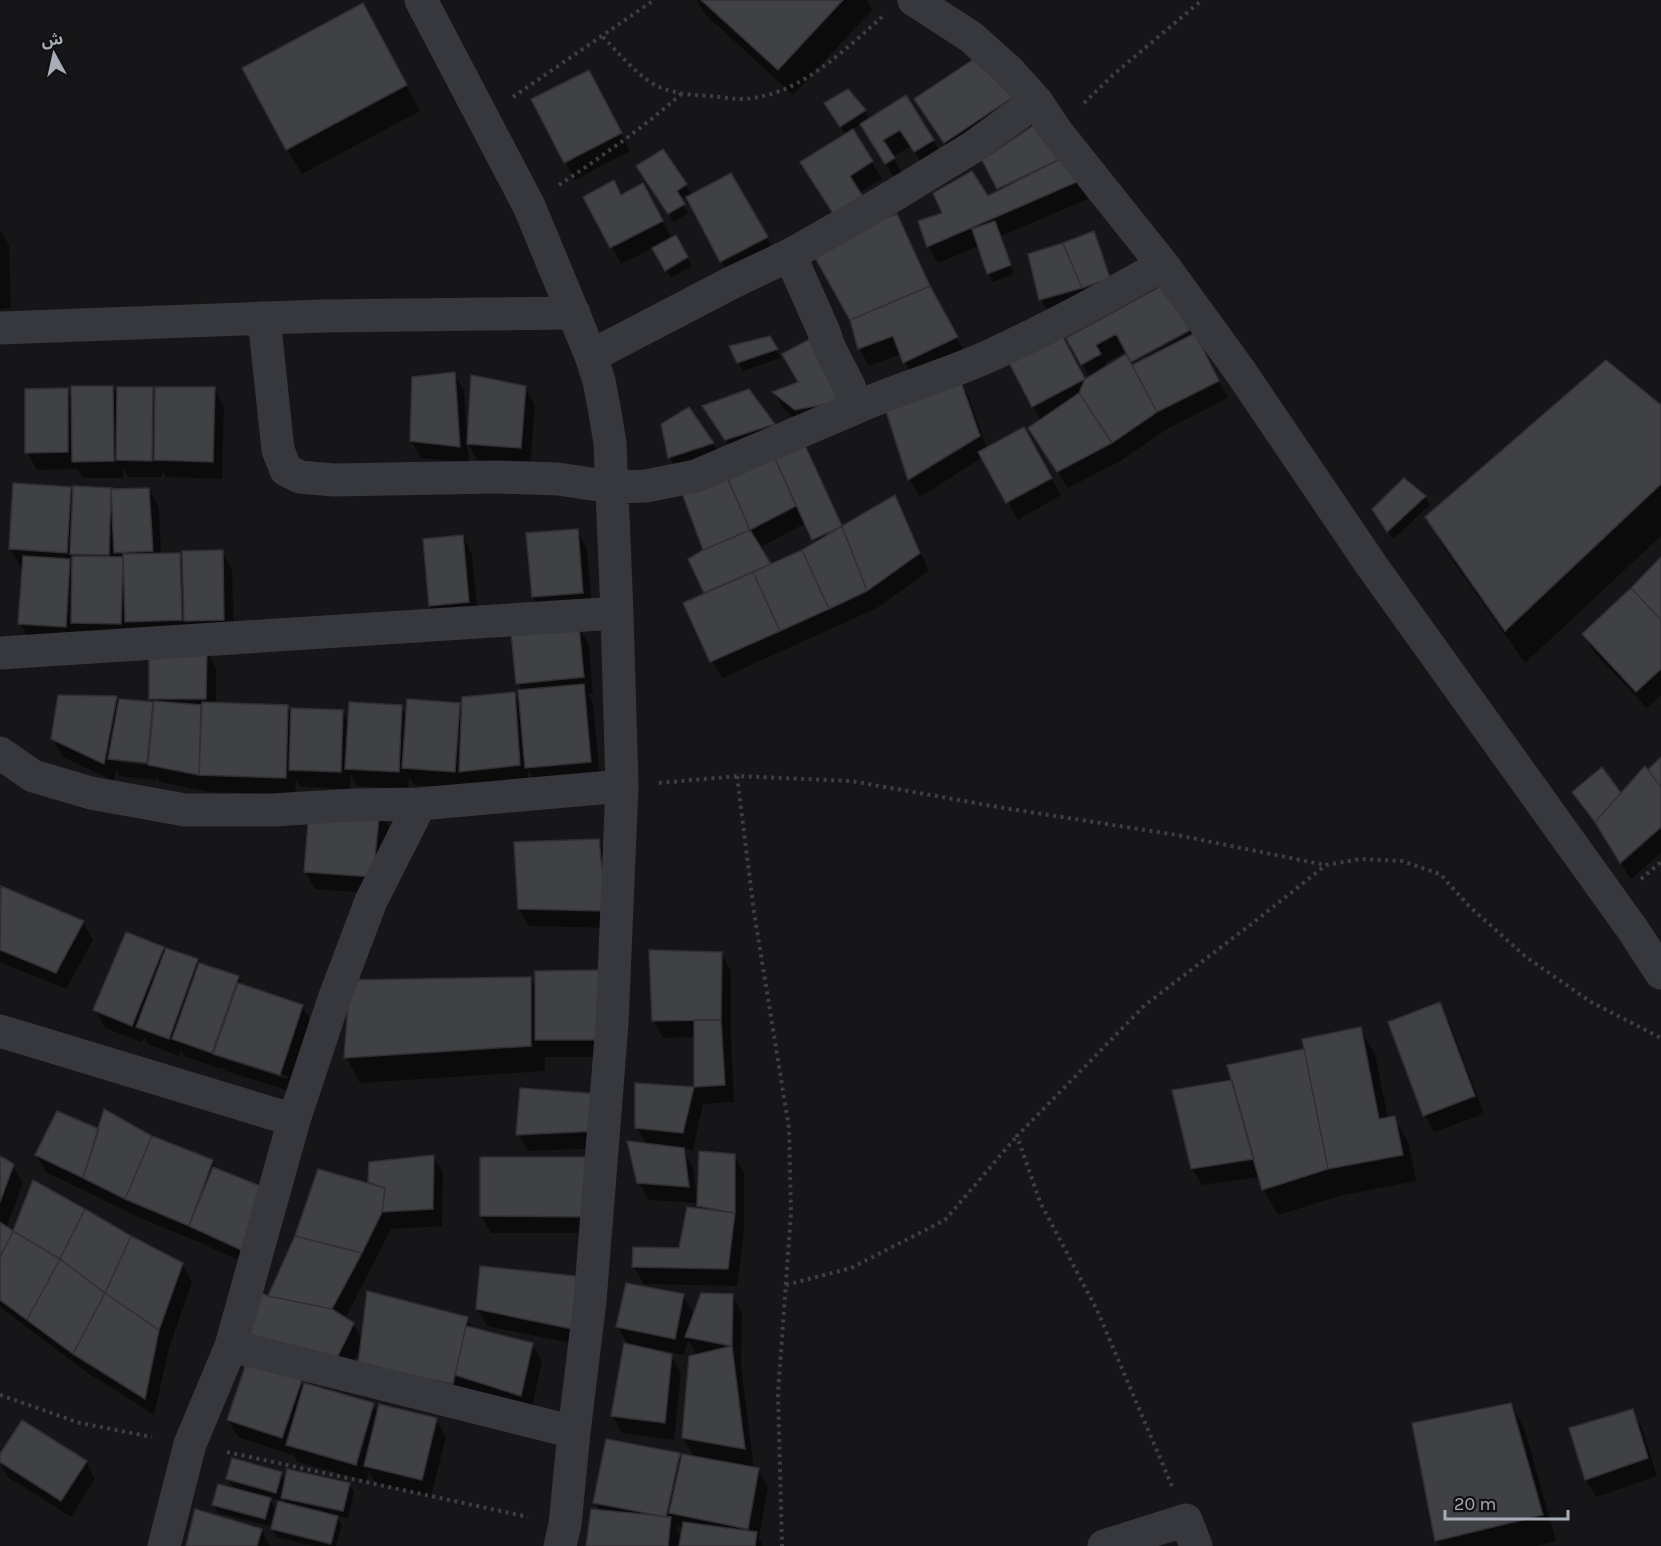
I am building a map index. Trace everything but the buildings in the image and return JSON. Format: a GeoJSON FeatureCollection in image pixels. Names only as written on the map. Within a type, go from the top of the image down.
{"type":"FeatureCollection","features":[{"type":"Feature","properties":{"kind":"street"},"geometry":{"type":"LineString","coordinates":[[421,0],[529,206],[591,356],[604,407],[610,443],[622,786],[612,1023],[590,1301],[562,1536]]}},
{"type":"Feature","properties":{"kind":"street"},"geometry":{"type":"LineString","coordinates":[[914,0],[971,37],[1010,71],[1036,101],[1056,131],[1163,265],[1240,371],[1379,576],[1633,930],[1661,973]]}},
{"type":"Feature","properties":{"kind":"street"},"geometry":{"type":"LineString","coordinates":[[591,356],[790,255],[973,147],[1036,101]]}},
{"type":"Feature","properties":{"kind":"street"},"geometry":{"type":"LineString","coordinates":[[790,255],[829,347],[849,386],[853,398],[853,409]]}},
{"type":"Feature","properties":{"kind":"street"},"geometry":{"type":"LineString","coordinates":[[264,318],[278,450],[286,470],[300,477],[334,480],[497,477],[558,479],[612,488],[646,486],[696,476],[880,397],[988,357],[1059,323],[1163,265]]}},
{"type":"Feature","properties":{"kind":"street"},"geometry":{"type":"LineString","coordinates":[[0,328],[322,316],[574,313]]}},
{"type":"Feature","properties":{"kind":"street"},"geometry":{"type":"LineString","coordinates":[[0,653],[617,613]]}},
{"type":"Feature","properties":{"kind":"street"},"geometry":{"type":"LineString","coordinates":[[0,753],[33,776],[91,793],[185,810],[272,810],[420,804],[622,786]]}},
{"type":"Feature","properties":{"kind":"street"},"geometry":{"type":"LineString","coordinates":[[164,1546],[190,1444],[231,1346],[294,1119],[334,999],[370,901],[420,804]]}},
{"type":"Feature","properties":{"kind":"street"},"geometry":{"type":"LineString","coordinates":[[0,1031],[294,1119]]}},
{"type":"Feature","properties":{"kind":"street"},"geometry":{"type":"LineString","coordinates":[[231,1346],[573,1432]]}},
{"type":"Feature","properties":{"kind":"street"},"geometry":{"type":"LineString","coordinates":[[1104,1546],[1191,1533]]}},
{"type":"Feature","properties":{"kind":"path"},"geometry":{"type":"LineString","coordinates":[[483,118],[654,0]]}},
{"type":"Feature","properties":{"kind":"path"},"geometry":{"type":"LineString","coordinates":[[1056,131],[1113,75],[1202,0]]}},
{"type":"Feature","properties":{"kind":"path"},"geometry":{"type":"LineString","coordinates":[[603,37],[640,74],[657,86],[681,94],[742,99],[786,89],[807,78],[885,15]]}},
{"type":"Feature","properties":{"kind":"path"},"geometry":{"type":"LineString","coordinates":[[529,206],[652,120],[681,94]]}},
{"type":"Feature","properties":{"kind":"path"},"geometry":{"type":"LineString","coordinates":[[737,776],[754,912],[789,1128],[791,1213],[778,1393],[782,1546]]}},
{"type":"Feature","properties":{"kind":"path"},"geometry":{"type":"LineString","coordinates":[[622,786],[737,776],[851,782],[1177,835],[1326,865],[1361,859],[1402,861],[1440,874],[1468,904],[1526,957],[1591,1002],[1661,1038]]}},
{"type":"Feature","properties":{"kind":"path"},"geometry":{"type":"LineString","coordinates":[[786,1285],[851,1268],[945,1220],[1017,1136],[1145,1005],[1326,865]]}},
{"type":"Feature","properties":{"kind":"path"},"geometry":{"type":"LineString","coordinates":[[1017,1136],[1040,1202],[1097,1310],[1191,1533]]}},
{"type":"Feature","properties":{"kind":"path"},"geometry":{"type":"LineString","coordinates":[[0,1395],[80,1423],[190,1444],[562,1536]]}}]}
